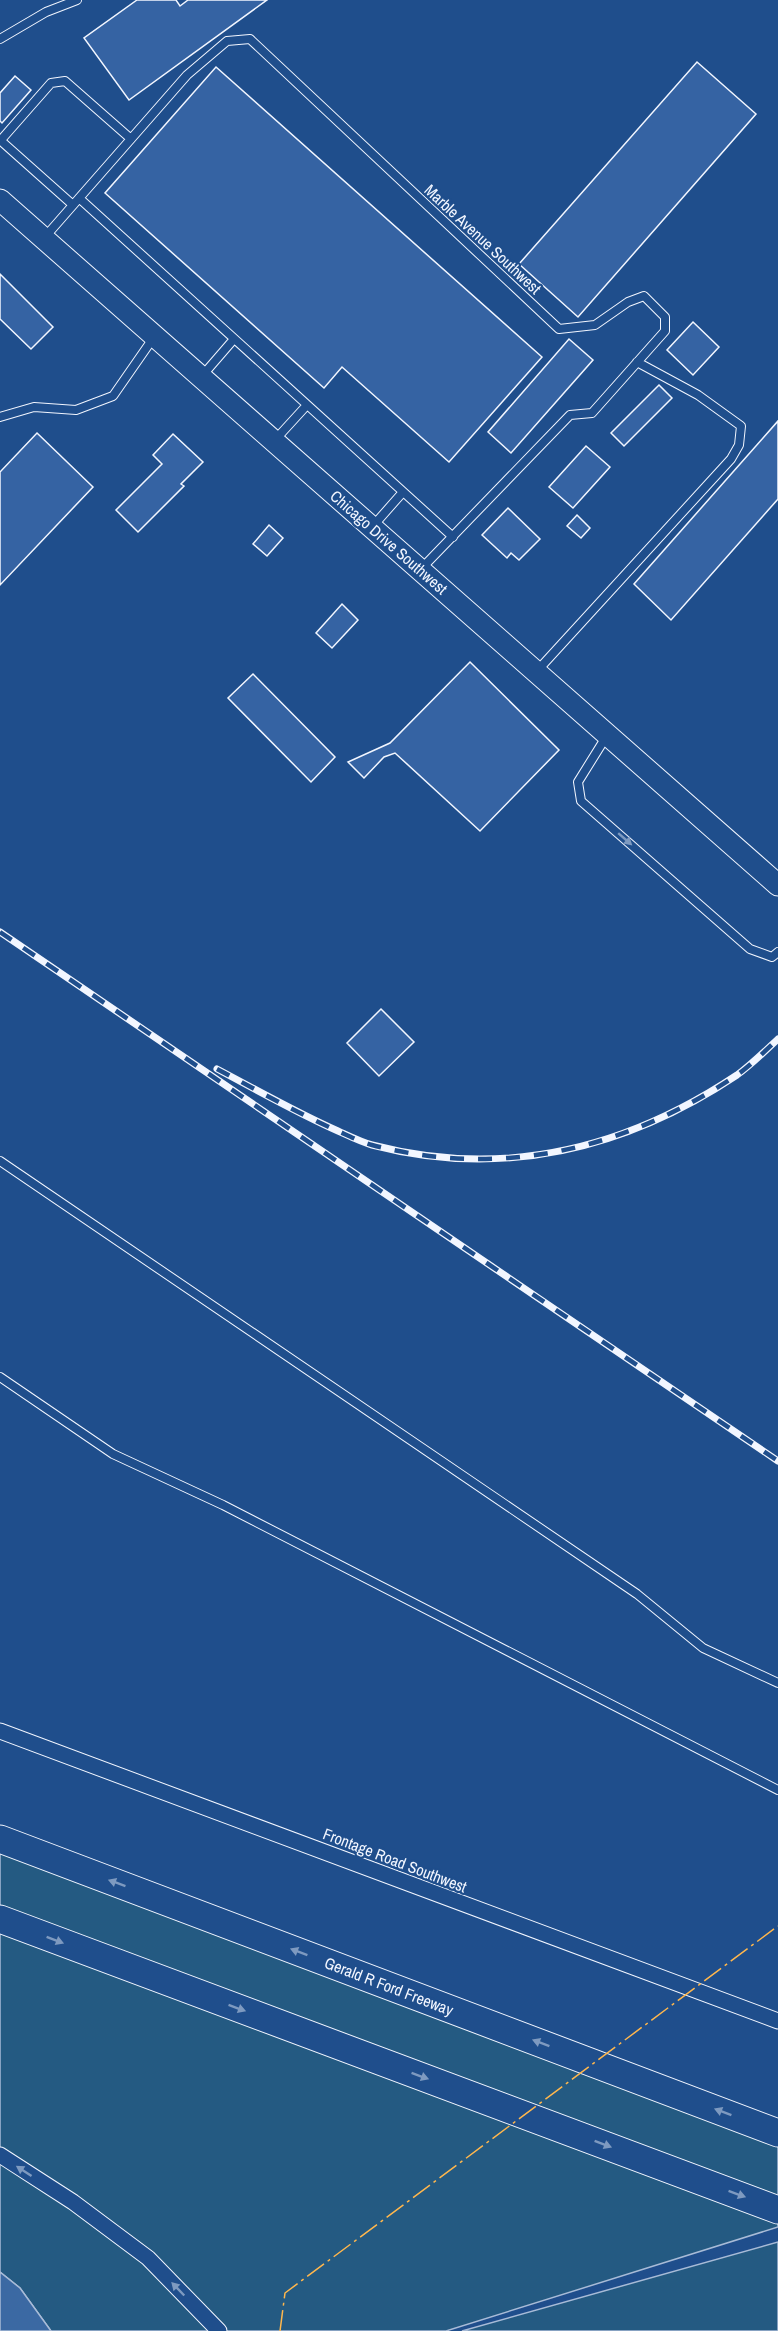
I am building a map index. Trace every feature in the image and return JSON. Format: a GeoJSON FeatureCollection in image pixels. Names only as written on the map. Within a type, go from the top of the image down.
{"type":"FeatureCollection","features":[{"type":"Feature","properties":{"kind":"highway","name":"Gerald R Ford Freeway"},"geometry":{"type":"LineString","coordinates":[[0,1839],[778,2133]]}},
{"type":"Feature","properties":{"kind":"highway"},"geometry":{"type":"LineString","coordinates":[[0,1919],[778,2210]]}},
{"type":"Feature","properties":{"kind":"main road","name":"Chicago Drive Southwest"},"geometry":{"type":"LineString","coordinates":[[0,200],[777,882]]}},
{"type":"Feature","properties":{"kind":"street","name":"Frontage Road Southwest"},"geometry":{"type":"LineString","coordinates":[[0,1731],[778,2020]]}},
{"type":"Feature","properties":{"kind":"street"},"geometry":{"type":"LineString","coordinates":[[0,2155],[73,2202],[148,2258],[219,2331]]}},
{"type":"Feature","properties":{"kind":"lane"},"geometry":{"type":"LineString","coordinates":[[0,39],[46,12],[73,1]]}},
{"type":"Feature","properties":{"kind":"lane","name":"Marble Avenue Southwest"},"geometry":{"type":"LineString","coordinates":[[44,238],[187,75],[226,41],[249,39],[559,329],[595,325],[628,302],[644,296],[665,317],[664,331],[592,413],[570,415],[420,570]]}},
{"type":"Feature","properties":{"kind":"lane"},"geometry":{"type":"LineString","coordinates":[[73,205],[0,141],[51,83],[65,81],[131,139]]}},
{"type":"Feature","properties":{"kind":"lane"},"geometry":{"type":"LineString","coordinates":[[79,198],[453,537]]}},
{"type":"Feature","properties":{"kind":"lane"},"geometry":{"type":"LineString","coordinates":[[0,417],[34,407],[76,410],[113,396],[155,336]]}},
{"type":"Feature","properties":{"kind":"lane"},"geometry":{"type":"LineString","coordinates":[[201,377],[234,339]]}},
{"type":"Feature","properties":{"kind":"lane"},"geometry":{"type":"LineString","coordinates":[[536,672],[731,459],[739,446],[741,426],[698,395],[637,362]]}},
{"type":"Feature","properties":{"kind":"lane"},"geometry":{"type":"LineString","coordinates":[[274,441],[307,405]]}},
{"type":"Feature","properties":{"kind":"lane"},"geometry":{"type":"LineString","coordinates":[[372,528],[403,492]]}},
{"type":"Feature","properties":{"kind":"lane"},"geometry":{"type":"LineString","coordinates":[[607,734],[578,782],[581,801],[750,949],[775,954]]}},
{"type":"Feature","properties":{"kind":"lane"},"geometry":{"type":"LineString","coordinates":[[0,1161],[637,1594],[703,1648],[778,1683]]}},
{"type":"Feature","properties":{"kind":"lane"},"geometry":{"type":"LineString","coordinates":[[0,1377],[113,1454],[223,1505],[778,1790]]}},
{"type":"Feature","properties":{"kind":"shaded area"},"geometry":{"type":"Polygon","coordinates":[[[0,1839],[778,2133],[778,2227],[446,2331],[51,2331],[20,2288],[0,2272],[0,1839]]]}},
{"type":"Feature","properties":{"kind":"shaded area"},"geometry":{"type":"Polygon","coordinates":[[[778,2242],[778,2331],[462,2331],[778,2242]]]}},
{"type":"Feature","properties":{"kind":"shaded area"},"geometry":{"type":"Polygon","coordinates":[[[0,2272],[20,2288],[51,2331],[0,2331],[0,2272]]]}},
{"type":"Feature","properties":{"kind":"building"},"geometry":{"type":"Polygon","coordinates":[[[137,0],[176,0],[180,6],[188,0],[267,0],[129,100],[84,38],[137,0]]]}},
{"type":"Feature","properties":{"kind":"building"},"geometry":{"type":"Polygon","coordinates":[[[697,62],[756,114],[578,317],[519,264],[697,62]]]}},
{"type":"Feature","properties":{"kind":"building"},"geometry":{"type":"Polygon","coordinates":[[[216,67],[542,357],[449,462],[342,367],[324,388],[105,193],[216,67]]]}},
{"type":"Feature","properties":{"kind":"building"},"geometry":{"type":"Polygon","coordinates":[[[15,76],[31,90],[2,123],[0,121],[0,93],[15,76]]]}},
{"type":"Feature","properties":{"kind":"building"},"geometry":{"type":"Polygon","coordinates":[[[0,274],[53,327],[31,349],[0,319],[0,274]]]}},
{"type":"Feature","properties":{"kind":"building"},"geometry":{"type":"Polygon","coordinates":[[[693,322],[719,347],[693,375],[667,350],[693,322]]]}},
{"type":"Feature","properties":{"kind":"building"},"geometry":{"type":"Polygon","coordinates":[[[569,339],[593,360],[511,453],[488,432],[569,339]]]}},
{"type":"Feature","properties":{"kind":"building"},"geometry":{"type":"Polygon","coordinates":[[[659,385],[672,398],[624,446],[611,433],[659,385]]]}},
{"type":"Feature","properties":{"kind":"building"},"geometry":{"type":"Polygon","coordinates":[[[778,421],[778,499],[671,620],[634,584],[778,421]]]}},
{"type":"Feature","properties":{"kind":"building"},"geometry":{"type":"Polygon","coordinates":[[[37,433],[93,487],[0,585],[0,472],[37,433]]]}},
{"type":"Feature","properties":{"kind":"building"},"geometry":{"type":"Polygon","coordinates":[[[173,434],[203,462],[181,484],[184,486],[138,532],[116,510],[162,464],[153,455],[173,434]]]}},
{"type":"Feature","properties":{"kind":"building"},"geometry":{"type":"Polygon","coordinates":[[[586,446],[610,467],[573,508],[549,487],[586,446]]]}},
{"type":"Feature","properties":{"kind":"building"},"geometry":{"type":"Polygon","coordinates":[[[508,508],[540,539],[519,560],[511,553],[507,558],[482,535],[508,508]]]}},
{"type":"Feature","properties":{"kind":"building"},"geometry":{"type":"Polygon","coordinates":[[[577,515],[590,528],[581,538],[567,526],[577,515]]]}},
{"type":"Feature","properties":{"kind":"building"},"geometry":{"type":"Polygon","coordinates":[[[269,525],[283,538],[267,556],[253,544],[269,525]]]}},
{"type":"Feature","properties":{"kind":"building"},"geometry":{"type":"Polygon","coordinates":[[[342,604],[358,620],[332,648],[316,633],[342,604]]]}},
{"type":"Feature","properties":{"kind":"building"},"geometry":{"type":"Polygon","coordinates":[[[470,662],[559,750],[480,831],[395,753],[384,757],[364,778],[348,762],[390,743],[470,662]]]}},
{"type":"Feature","properties":{"kind":"building"},"geometry":{"type":"Polygon","coordinates":[[[253,674],[335,757],[311,782],[228,698],[253,674]]]}},
{"type":"Feature","properties":{"kind":"building"},"geometry":{"type":"Polygon","coordinates":[[[381,1009],[414,1042],[379,1076],[347,1043],[381,1009]]]}},
{"type":"Feature","properties":{"kind":"railway"},"geometry":{"type":"LineString","coordinates":[[0,932],[778,1461]]}},
{"type":"Feature","properties":{"kind":"railway"},"geometry":{"type":"LineString","coordinates":[[217,1069],[307,1117],[372,1145],[421,1155],[469,1159],[516,1157],[562,1151],[607,1139],[652,1122],[695,1101],[737,1075],[778,1039]]}},
{"type":"Feature","properties":{"kind":"power"},"geometry":{"type":"LineString","coordinates":[[280,2331],[285,2293],[778,1926]]}}]}
